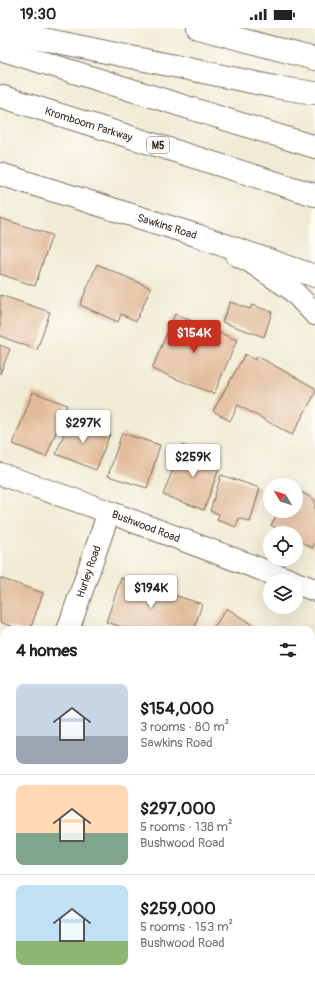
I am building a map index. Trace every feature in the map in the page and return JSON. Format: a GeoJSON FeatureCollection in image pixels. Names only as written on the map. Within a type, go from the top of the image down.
{"type":"FeatureCollection","features":[{"type":"Feature","properties":{"kind":"main road"},"geometry":{"type":"LineString","coordinates":[[198,28],[315,59]]}},
{"type":"Feature","properties":{"kind":"main road"},"geometry":{"type":"LineString","coordinates":[[0,30],[275,87],[315,93]]}},
{"type":"Feature","properties":{"kind":"main road"},"geometry":{"type":"LineString","coordinates":[[0,49],[315,147]]}},
{"type":"Feature","properties":{"kind":"main road","name":"Kromboom Parkway"},"geometry":{"type":"LineString","coordinates":[[0,96],[315,195]]}},
{"type":"Feature","properties":{"kind":"main road","name":"Sawkins Road"},"geometry":{"type":"LineString","coordinates":[[0,174],[199,236],[251,262],[291,289],[315,314]]}},
{"type":"Feature","properties":{"kind":"main road"},"geometry":{"type":"LineString","coordinates":[[199,236],[315,276]]}},
{"type":"Feature","properties":{"kind":"main road","name":"Bushwood Road"},"geometry":{"type":"LineString","coordinates":[[0,474],[109,512],[273,574]]}},
{"type":"Feature","properties":{"kind":"main road","name":"Hurley Road"},"geometry":{"type":"LineString","coordinates":[[69,626],[109,512]]}},
{"type":"Feature","properties":{"kind":"main road"},"geometry":{"type":"LineString","coordinates":[[303,586],[315,590]]}},
{"type":"Feature","properties":{"kind":"building"},"geometry":{"type":"Polygon","coordinates":[[[0,218],[52,235],[35,286],[0,274],[0,218]]]}},
{"type":"Feature","properties":{"kind":"building"},"geometry":{"type":"Polygon","coordinates":[[[97,264],[151,288],[136,321],[121,314],[118,322],[80,305],[97,264]]]}},
{"type":"Feature","properties":{"kind":"building"},"geometry":{"type":"Polygon","coordinates":[[[0,295],[50,312],[37,350],[0,336],[0,295]]]}},
{"type":"Feature","properties":{"kind":"building"},"geometry":{"type":"Polygon","coordinates":[[[230,302],[250,309],[252,305],[272,312],[264,337],[222,322],[230,302]]]}},
{"type":"Feature","properties":{"kind":"building"},"geometry":{"type":"Polygon","coordinates":[[[175,314],[237,340],[214,394],[152,369],[175,314]]]}},
{"type":"Feature","properties":{"kind":"building"},"geometry":{"type":"Polygon","coordinates":[[[0,345],[10,349],[0,374],[0,345]]]}},
{"type":"Feature","properties":{"kind":"building"},"geometry":{"type":"Polygon","coordinates":[[[245,354],[255,360],[257,356],[315,388],[315,394],[292,435],[238,405],[230,421],[213,411],[245,354]]]}},
{"type":"Feature","properties":{"kind":"building"},"geometry":{"type":"Polygon","coordinates":[[[33,392],[67,405],[46,457],[13,444],[33,392]]]}},
{"type":"Feature","properties":{"kind":"building"},"geometry":{"type":"Polygon","coordinates":[[[70,419],[110,434],[96,470],[56,454],[70,419]]]}},
{"type":"Feature","properties":{"kind":"building"},"geometry":{"type":"Polygon","coordinates":[[[122,433],[160,445],[147,488],[108,476],[122,433]]]}},
{"type":"Feature","properties":{"kind":"building"},"geometry":{"type":"Polygon","coordinates":[[[182,445],[222,460],[204,510],[163,495],[182,445]]]}},
{"type":"Feature","properties":{"kind":"building"},"geometry":{"type":"Polygon","coordinates":[[[221,475],[260,488],[250,522],[239,518],[236,527],[217,520],[219,514],[210,511],[221,475]]]}},
{"type":"Feature","properties":{"kind":"building"},"geometry":{"type":"Polygon","coordinates":[[[303,493],[315,500],[315,542],[312,548],[303,543],[303,526],[271,525],[275,518],[303,518],[303,493]]]}},
{"type":"Feature","properties":{"kind":"building"},"geometry":{"type":"Polygon","coordinates":[[[0,578],[43,593],[31,626],[11,626],[0,622],[0,578]]]}},
{"type":"Feature","properties":{"kind":"building"},"geometry":{"type":"Polygon","coordinates":[[[121,578],[202,604],[195,626],[119,626],[106,622],[121,578]]]}},
{"type":"Feature","properties":{"kind":"building"},"geometry":{"type":"Polygon","coordinates":[[[227,608],[254,626],[215,626],[227,608]]]}}]}
